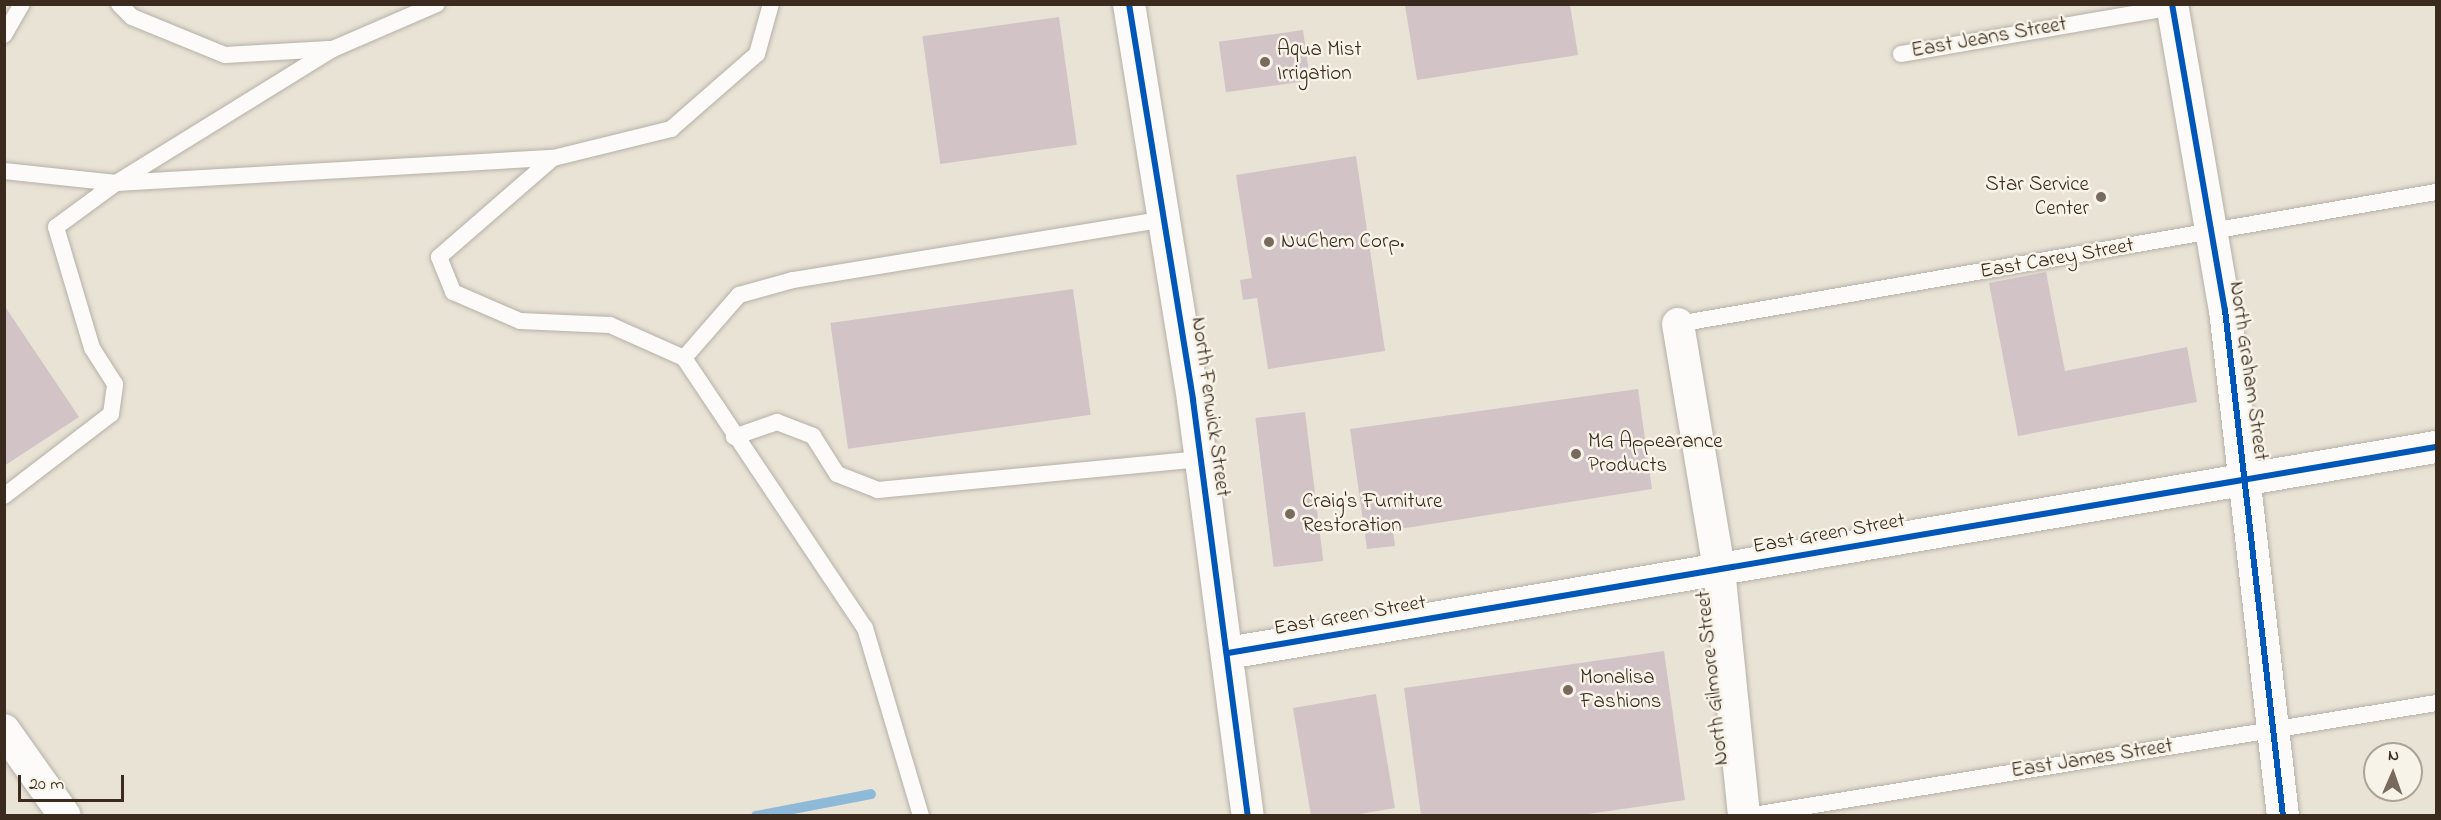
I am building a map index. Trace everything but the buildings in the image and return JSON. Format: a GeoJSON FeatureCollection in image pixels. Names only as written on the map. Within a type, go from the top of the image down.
{"type":"FeatureCollection","features":[{"type":"Feature","properties":{"kind":"street","name":"North Fenwick Street"},"geometry":{"type":"LineString","coordinates":[[1129,4],[1166,219],[1228,653],[1248,816]]}},
{"type":"Feature","properties":{"kind":"street","name":"North Graham Street"},"geometry":{"type":"LineString","coordinates":[[2176,5],[2246,479],[2283,816]]}},
{"type":"Feature","properties":{"kind":"street","name":"North Gilmore Street"},"geometry":{"type":"LineString","coordinates":[[1678,324],[1719,569],[1745,816]]}},
{"type":"Feature","properties":{"kind":"street","name":"East Green Street"},"geometry":{"type":"LineString","coordinates":[[1228,653],[2436,447]]}},
{"type":"Feature","properties":{"kind":"street"},"geometry":{"type":"LineString","coordinates":[[4,730],[65,816]]}},
{"type":"Feature","properties":{"kind":"lane"},"geometry":{"type":"LineString","coordinates":[[4,35],[22,4]]}},
{"type":"Feature","properties":{"kind":"lane"},"geometry":{"type":"LineString","coordinates":[[119,4],[132,17],[225,55],[333,49]]}},
{"type":"Feature","properties":{"kind":"lane"},"geometry":{"type":"LineString","coordinates":[[4,496],[111,414],[115,384],[92,348],[56,228],[116,183],[333,49],[437,4]]}},
{"type":"Feature","properties":{"kind":"lane"},"geometry":{"type":"LineString","coordinates":[[4,171],[116,183],[553,158],[671,129],[757,54],[771,4]]}},
{"type":"Feature","properties":{"kind":"lane","name":"East Jeans Street"},"geometry":{"type":"LineString","coordinates":[[1901,54],[2176,5]]}},
{"type":"Feature","properties":{"kind":"lane"},"geometry":{"type":"LineString","coordinates":[[553,158],[439,257],[453,292],[520,321],[610,324],[684,358],[734,437],[866,628],[921,816]]}},
{"type":"Feature","properties":{"kind":"lane","name":"East Carey Street"},"geometry":{"type":"LineString","coordinates":[[1678,324],[2436,192]]}},
{"type":"Feature","properties":{"kind":"lane"},"geometry":{"type":"LineString","coordinates":[[684,358],[739,295],[793,280],[1166,219]]}},
{"type":"Feature","properties":{"kind":"lane"},"geometry":{"type":"LineString","coordinates":[[734,437],[777,422],[813,436],[837,474],[878,490],[1201,459]]}},
{"type":"Feature","properties":{"kind":"lane","name":"East James Street"},"geometry":{"type":"LineString","coordinates":[[1745,816],[2436,703]]}},
{"type":"Feature","properties":{"kind":"waterway"},"geometry":{"type":"LineString","coordinates":[[756,816],[871,794]]}},
{"type":"Feature","properties":{"kind":"cycle path"},"geometry":{"type":"LineString","coordinates":[[1129,4],[1193,400],[1248,816]]}},
{"type":"Feature","properties":{"kind":"cycle path"},"geometry":{"type":"LineString","coordinates":[[2172,4],[2225,310],[2283,816]]}},
{"type":"Feature","properties":{"kind":"cycle path"},"geometry":{"type":"LineString","coordinates":[[1228,653],[2436,447]]}},
{"type":"Feature","properties":{"kind":"place","name":"Aqua Mist Irrigation"},"geometry":{"type":"Point","coordinates":[1265,62]}},
{"type":"Feature","properties":{"kind":"place","name":"Star Service Center"},"geometry":{"type":"Point","coordinates":[2101,197]}},
{"type":"Feature","properties":{"kind":"place","name":"NuChem Corp."},"geometry":{"type":"Point","coordinates":[1269,242]}},
{"type":"Feature","properties":{"kind":"place","name":"MG Appearance Products"},"geometry":{"type":"Point","coordinates":[1576,454]}},
{"type":"Feature","properties":{"kind":"place","name":"Craig's Furniture Restoration"},"geometry":{"type":"Point","coordinates":[1290,514]}},
{"type":"Feature","properties":{"kind":"place","name":"Monalisa Fashions"},"geometry":{"type":"Point","coordinates":[1568,690]}}]}
